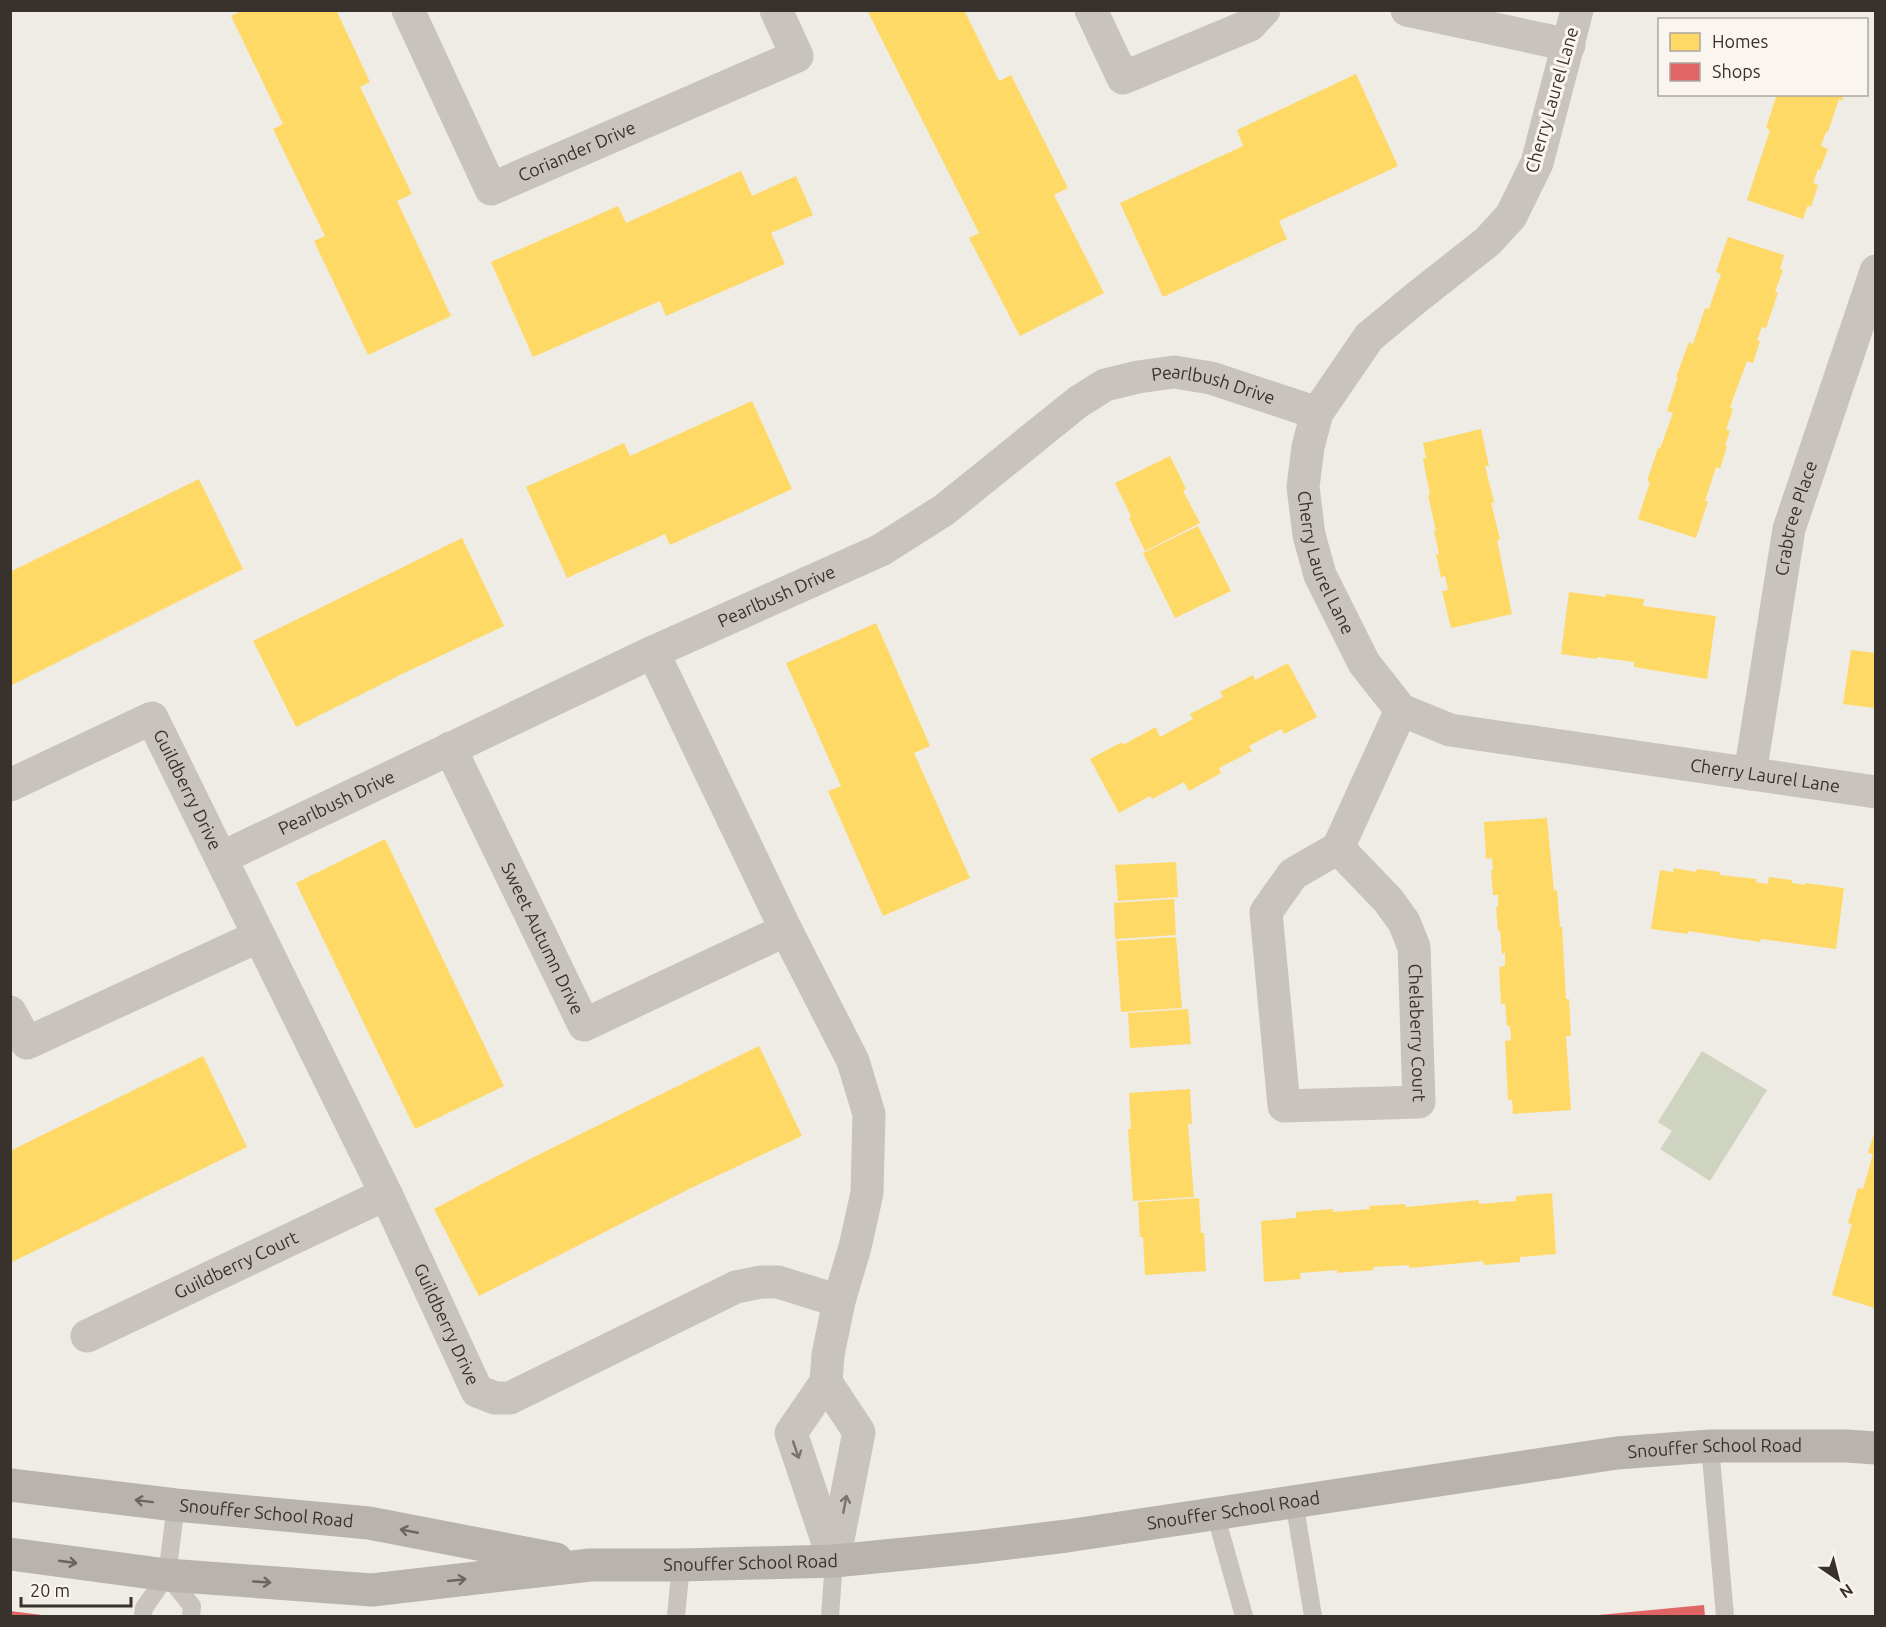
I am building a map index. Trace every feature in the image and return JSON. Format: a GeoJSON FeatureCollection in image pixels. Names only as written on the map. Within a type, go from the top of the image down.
{"type":"FeatureCollection","features":[{"type":"Feature","properties":{"kind":"main road","name":"Snouffer School Road"},"geometry":{"type":"LineString","coordinates":[[10,1554],[167,1575],[372,1590],[590,1565],[834,1561],[987,1546],[1617,1453],[1710,1446],[1875,1448]]}},
{"type":"Feature","properties":{"kind":"main road","name":"Snouffer School Road"},"geometry":{"type":"LineString","coordinates":[[10,1485],[369,1523],[590,1565]]}},
{"type":"Feature","properties":{"kind":"street","name":"Coriander Drive"},"geometry":{"type":"LineString","coordinates":[[408,10],[491,189],[797,56],[776,10]]}},
{"type":"Feature","properties":{"kind":"street"},"geometry":{"type":"LineString","coordinates":[[1091,10],[1123,78],[1250,25],[1264,10]]}},
{"type":"Feature","properties":{"kind":"street"},"geometry":{"type":"LineString","coordinates":[[1407,10],[1569,45]]}},
{"type":"Feature","properties":{"kind":"street","name":"Cherry Laurel Lane"},"geometry":{"type":"LineString","coordinates":[[1577,10],[1537,163],[1511,216],[1487,242],[1370,337],[1317,414],[1308,447],[1303,487],[1309,535],[1320,575],[1364,663],[1401,710],[1450,730],[1875,792]]}},
{"type":"Feature","properties":{"kind":"street","name":"Crabtree Place"},"geometry":{"type":"LineString","coordinates":[[1750,774],[1789,529],[1875,271]]}},
{"type":"Feature","properties":{"kind":"street","name":"Pearlbush Drive"},"geometry":{"type":"LineString","coordinates":[[221,858],[653,652],[881,550],[944,510],[1078,402],[1105,385],[1174,372],[1211,378],[1317,414]]}},
{"type":"Feature","properties":{"kind":"street"},"geometry":{"type":"LineString","coordinates":[[653,652],[786,930],[853,1061],[869,1114],[867,1193],[839,1301],[828,1355],[826,1382],[791,1433],[834,1561]]}},
{"type":"Feature","properties":{"kind":"street"},"geometry":{"type":"LineString","coordinates":[[1338,848],[1401,710]]}},
{"type":"Feature","properties":{"kind":"street","name":"Guildberry Drive"},"geometry":{"type":"LineString","coordinates":[[10,785],[152,718],[386,1194],[477,1391],[495,1398],[510,1398],[735,1287],[761,1282],[778,1282],[839,1301]]}},
{"type":"Feature","properties":{"kind":"street","name":"Sweet Autumn Drive"},"geometry":{"type":"LineString","coordinates":[[450,748],[584,1025],[786,930]]}},
{"type":"Feature","properties":{"kind":"street","name":"Chelaberry Court"},"geometry":{"type":"LineString","coordinates":[[1338,848],[1388,900],[1404,922],[1414,947],[1419,1102],[1284,1106],[1266,912],[1293,874],[1338,848]]}},
{"type":"Feature","properties":{"kind":"street"},"geometry":{"type":"LineString","coordinates":[[10,1012],[27,1043],[259,936]]}},
{"type":"Feature","properties":{"kind":"street","name":"Guildberry Court"},"geometry":{"type":"LineString","coordinates":[[87,1336],[386,1194]]}},
{"type":"Feature","properties":{"kind":"street"},"geometry":{"type":"LineString","coordinates":[[826,1382],[859,1432],[834,1561]]}},
{"type":"Feature","properties":{"kind":"lane"},"geometry":{"type":"LineString","coordinates":[[1710,1446],[1725,1617]]}},
{"type":"Feature","properties":{"kind":"lane"},"geometry":{"type":"LineString","coordinates":[[1294,1501],[1313,1617]]}},
{"type":"Feature","properties":{"kind":"lane"},"geometry":{"type":"LineString","coordinates":[[144,1617],[144,1608],[167,1575],[176,1504]]}},
{"type":"Feature","properties":{"kind":"lane"},"geometry":{"type":"LineString","coordinates":[[1215,1513],[1244,1617]]}},
{"type":"Feature","properties":{"kind":"lane"},"geometry":{"type":"LineString","coordinates":[[830,1617],[834,1561]]}},
{"type":"Feature","properties":{"kind":"lane"},"geometry":{"type":"LineString","coordinates":[[676,1617],[681,1565]]}},
{"type":"Feature","properties":{"kind":"lane"},"geometry":{"type":"LineString","coordinates":[[167,1575],[192,1606],[191,1617]]}},
{"type":"Feature","properties":{"kind":"green space"},"geometry":{"type":"Polygon","coordinates":[[[1702,1051],[1767,1090],[1710,1181],[1660,1149],[1672,1131],[1658,1122],[1702,1051]]]}},
{"type":"Feature","properties":{"kind":"building: Homes"},"geometry":{"type":"Polygon","coordinates":[[[243,10],[336,10],[370,82],[360,87],[412,194],[397,201],[451,316],[368,355],[314,241],[325,236],[273,129],[283,124],[231,16],[243,10]]]}},
{"type":"Feature","properties":{"kind":"building: Homes"},"geometry":{"type":"Polygon","coordinates":[[[867,10],[964,10],[999,81],[1011,75],[1068,188],[1054,195],[1104,293],[1020,336],[969,238],[979,233],[867,10]]]}},
{"type":"Feature","properties":{"kind":"building: Homes"},"geometry":{"type":"Polygon","coordinates":[[[1356,74],[1398,166],[1279,221],[1287,239],[1163,297],[1120,203],[1243,146],[1237,130],[1356,74]]]}},
{"type":"Feature","properties":{"kind":"building: Homes"},"geometry":{"type":"Polygon","coordinates":[[[1776,96],[1843,96],[1842,101],[1839,99],[1821,146],[1828,149],[1813,183],[1818,185],[1811,207],[1808,205],[1803,219],[1747,200],[1770,130],[1766,128],[1776,96]]]}},
{"type":"Feature","properties":{"kind":"building: Homes"},"geometry":{"type":"Polygon","coordinates":[[[741,171],[752,196],[796,176],[813,215],[771,233],[785,264],[666,316],[660,301],[533,357],[491,262],[618,206],[626,223],[741,171]]]}},
{"type":"Feature","properties":{"kind":"building: Homes"},"geometry":{"type":"Polygon","coordinates":[[[1728,237],[1784,255],[1780,269],[1783,270],[1766,328],[1762,327],[1757,340],[1760,341],[1753,363],[1747,361],[1730,408],[1733,409],[1726,430],[1730,431],[1725,445],[1727,446],[1720,469],[1716,467],[1696,538],[1638,519],[1650,482],[1647,481],[1673,413],[1667,411],[1678,377],[1676,377],[1689,342],[1693,344],[1705,308],[1709,309],[1721,274],[1716,272],[1728,237]]]}},
{"type":"Feature","properties":{"kind":"building: Homes"},"geometry":{"type":"Polygon","coordinates":[[[752,401],[792,489],[670,545],[665,534],[567,578],[526,487],[624,443],[630,456],[752,401]]]}},
{"type":"Feature","properties":{"kind":"building: Homes"},"geometry":{"type":"Polygon","coordinates":[[[1481,429],[1489,466],[1485,466],[1494,502],[1491,503],[1500,539],[1497,540],[1512,614],[1451,628],[1442,591],[1448,590],[1445,576],[1441,577],[1436,554],[1439,554],[1428,495],[1430,495],[1423,459],[1426,458],[1423,443],[1481,429]]]}},
{"type":"Feature","properties":{"kind":"building: Homes"},"geometry":{"type":"Polygon","coordinates":[[[1170,456],[1186,489],[1183,491],[1200,523],[1145,551],[1115,483],[1170,456]]]}},
{"type":"Feature","properties":{"kind":"building: Homes"},"geometry":{"type":"Polygon","coordinates":[[[199,479],[243,569],[10,686],[10,572],[199,479]]]}},
{"type":"Feature","properties":{"kind":"building: Homes"},"geometry":{"type":"Polygon","coordinates":[[[1198,526],[1231,591],[1175,618],[1143,553],[1198,526]]]}},
{"type":"Feature","properties":{"kind":"building: Homes"},"geometry":{"type":"Polygon","coordinates":[[[462,538],[504,626],[296,727],[253,641],[462,538]]]}},
{"type":"Feature","properties":{"kind":"building: Homes"},"geometry":{"type":"Polygon","coordinates":[[[1569,592],[1644,599],[1643,606],[1716,616],[1707,679],[1634,667],[1634,662],[1561,654],[1569,592]]]}},
{"type":"Feature","properties":{"kind":"building: Homes"},"geometry":{"type":"Polygon","coordinates":[[[876,623],[930,746],[914,753],[970,878],[883,916],[828,791],[841,786],[786,663],[876,623]]]}},
{"type":"Feature","properties":{"kind":"building: Homes"},"geometry":{"type":"Polygon","coordinates":[[[1851,650],[1875,653],[1875,708],[1843,704],[1851,650]]]}},
{"type":"Feature","properties":{"kind":"building: Homes"},"geometry":{"type":"Polygon","coordinates":[[[1288,663],[1317,717],[1284,734],[1281,729],[1249,746],[1252,751],[1219,768],[1221,773],[1189,791],[1184,782],[1152,799],[1150,796],[1119,813],[1090,759],[1156,727],[1160,737],[1193,719],[1190,714],[1223,697],[1220,692],[1253,675],[1255,680],[1288,663]]]}},
{"type":"Feature","properties":{"kind":"building: Homes"},"geometry":{"type":"Polygon","coordinates":[[[1547,818],[1554,891],[1557,890],[1560,927],[1562,927],[1566,999],[1569,999],[1571,1036],[1566,1036],[1571,1110],[1513,1114],[1512,1100],[1508,1100],[1505,1041],[1511,1040],[1510,1026],[1507,1026],[1505,1003],[1501,1004],[1499,967],[1505,966],[1505,953],[1502,954],[1500,931],[1498,931],[1496,907],[1498,907],[1498,895],[1493,895],[1492,858],[1486,859],[1484,822],[1547,818]]]}},
{"type":"Feature","properties":{"kind":"building: Homes"},"geometry":{"type":"Polygon","coordinates":[[[385,839],[504,1086],[415,1129],[296,883],[385,839]]]}},
{"type":"Feature","properties":{"kind":"building: Homes"},"geometry":{"type":"Polygon","coordinates":[[[1176,862],[1178,897],[1118,901],[1115,865],[1176,862]]]}},
{"type":"Feature","properties":{"kind":"building: Homes"},"geometry":{"type":"Polygon","coordinates":[[[1674,868],[1696,872],[1697,869],[1720,872],[1720,875],[1757,879],[1756,882],[1768,884],[1769,877],[1792,880],[1792,883],[1805,885],[1805,883],[1844,888],[1836,949],[1761,939],[1760,942],[1688,931],[1688,934],[1651,929],[1660,870],[1673,872],[1674,868]]]}},
{"type":"Feature","properties":{"kind":"building: Homes"},"geometry":{"type":"Polygon","coordinates":[[[1174,899],[1176,935],[1115,939],[1114,903],[1174,899]]]}},
{"type":"Feature","properties":{"kind":"building: Homes"},"geometry":{"type":"Polygon","coordinates":[[[1176,937],[1182,1008],[1121,1012],[1116,941],[1176,937]]]}},
{"type":"Feature","properties":{"kind":"building: Homes"},"geometry":{"type":"Polygon","coordinates":[[[1188,1009],[1191,1044],[1130,1048],[1128,1013],[1188,1009]]]}},
{"type":"Feature","properties":{"kind":"building: Homes"},"geometry":{"type":"Polygon","coordinates":[[[759,1046],[802,1136],[689,1189],[479,1296],[434,1209],[759,1046]]]}},
{"type":"Feature","properties":{"kind":"building: Homes"},"geometry":{"type":"Polygon","coordinates":[[[203,1056],[247,1147],[10,1263],[10,1151],[203,1056]]]}},
{"type":"Feature","properties":{"kind":"building: Homes"},"geometry":{"type":"Polygon","coordinates":[[[1190,1089],[1192,1124],[1188,1124],[1194,1197],[1133,1201],[1128,1129],[1131,1129],[1129,1093],[1190,1089]]]}},
{"type":"Feature","properties":{"kind":"building: Homes"},"geometry":{"type":"Polygon","coordinates":[[[1875,1131],[1875,1308],[1832,1295],[1852,1224],[1848,1223],[1858,1188],[1863,1189],[1873,1154],[1868,1153],[1875,1131]]]}},
{"type":"Feature","properties":{"kind":"building: Homes"},"geometry":{"type":"Polygon","coordinates":[[[1552,1193],[1556,1254],[1520,1257],[1520,1262],[1484,1265],[1483,1261],[1409,1268],[1409,1265],[1373,1267],[1374,1270],[1337,1273],[1337,1270],[1300,1273],[1301,1279],[1264,1282],[1261,1221],[1296,1218],[1296,1212],[1333,1209],[1333,1212],[1370,1209],[1369,1206],[1405,1204],[1406,1207],[1479,1200],[1479,1204],[1516,1201],[1516,1196],[1552,1193]]]}},
{"type":"Feature","properties":{"kind":"building: Homes"},"geometry":{"type":"Polygon","coordinates":[[[1199,1198],[1206,1271],[1145,1275],[1138,1202],[1199,1198]]]}},
{"type":"Feature","properties":{"kind":"building: Shops"},"geometry":{"type":"Polygon","coordinates":[[[1704,1605],[1705,1616],[1599,1616],[1599,1615],[1704,1605]]]}},
{"type":"Feature","properties":{"kind":"building: Shops"},"geometry":{"type":"Polygon","coordinates":[[[10,1611],[42,1615],[10,1616],[10,1611]]]}}]}
